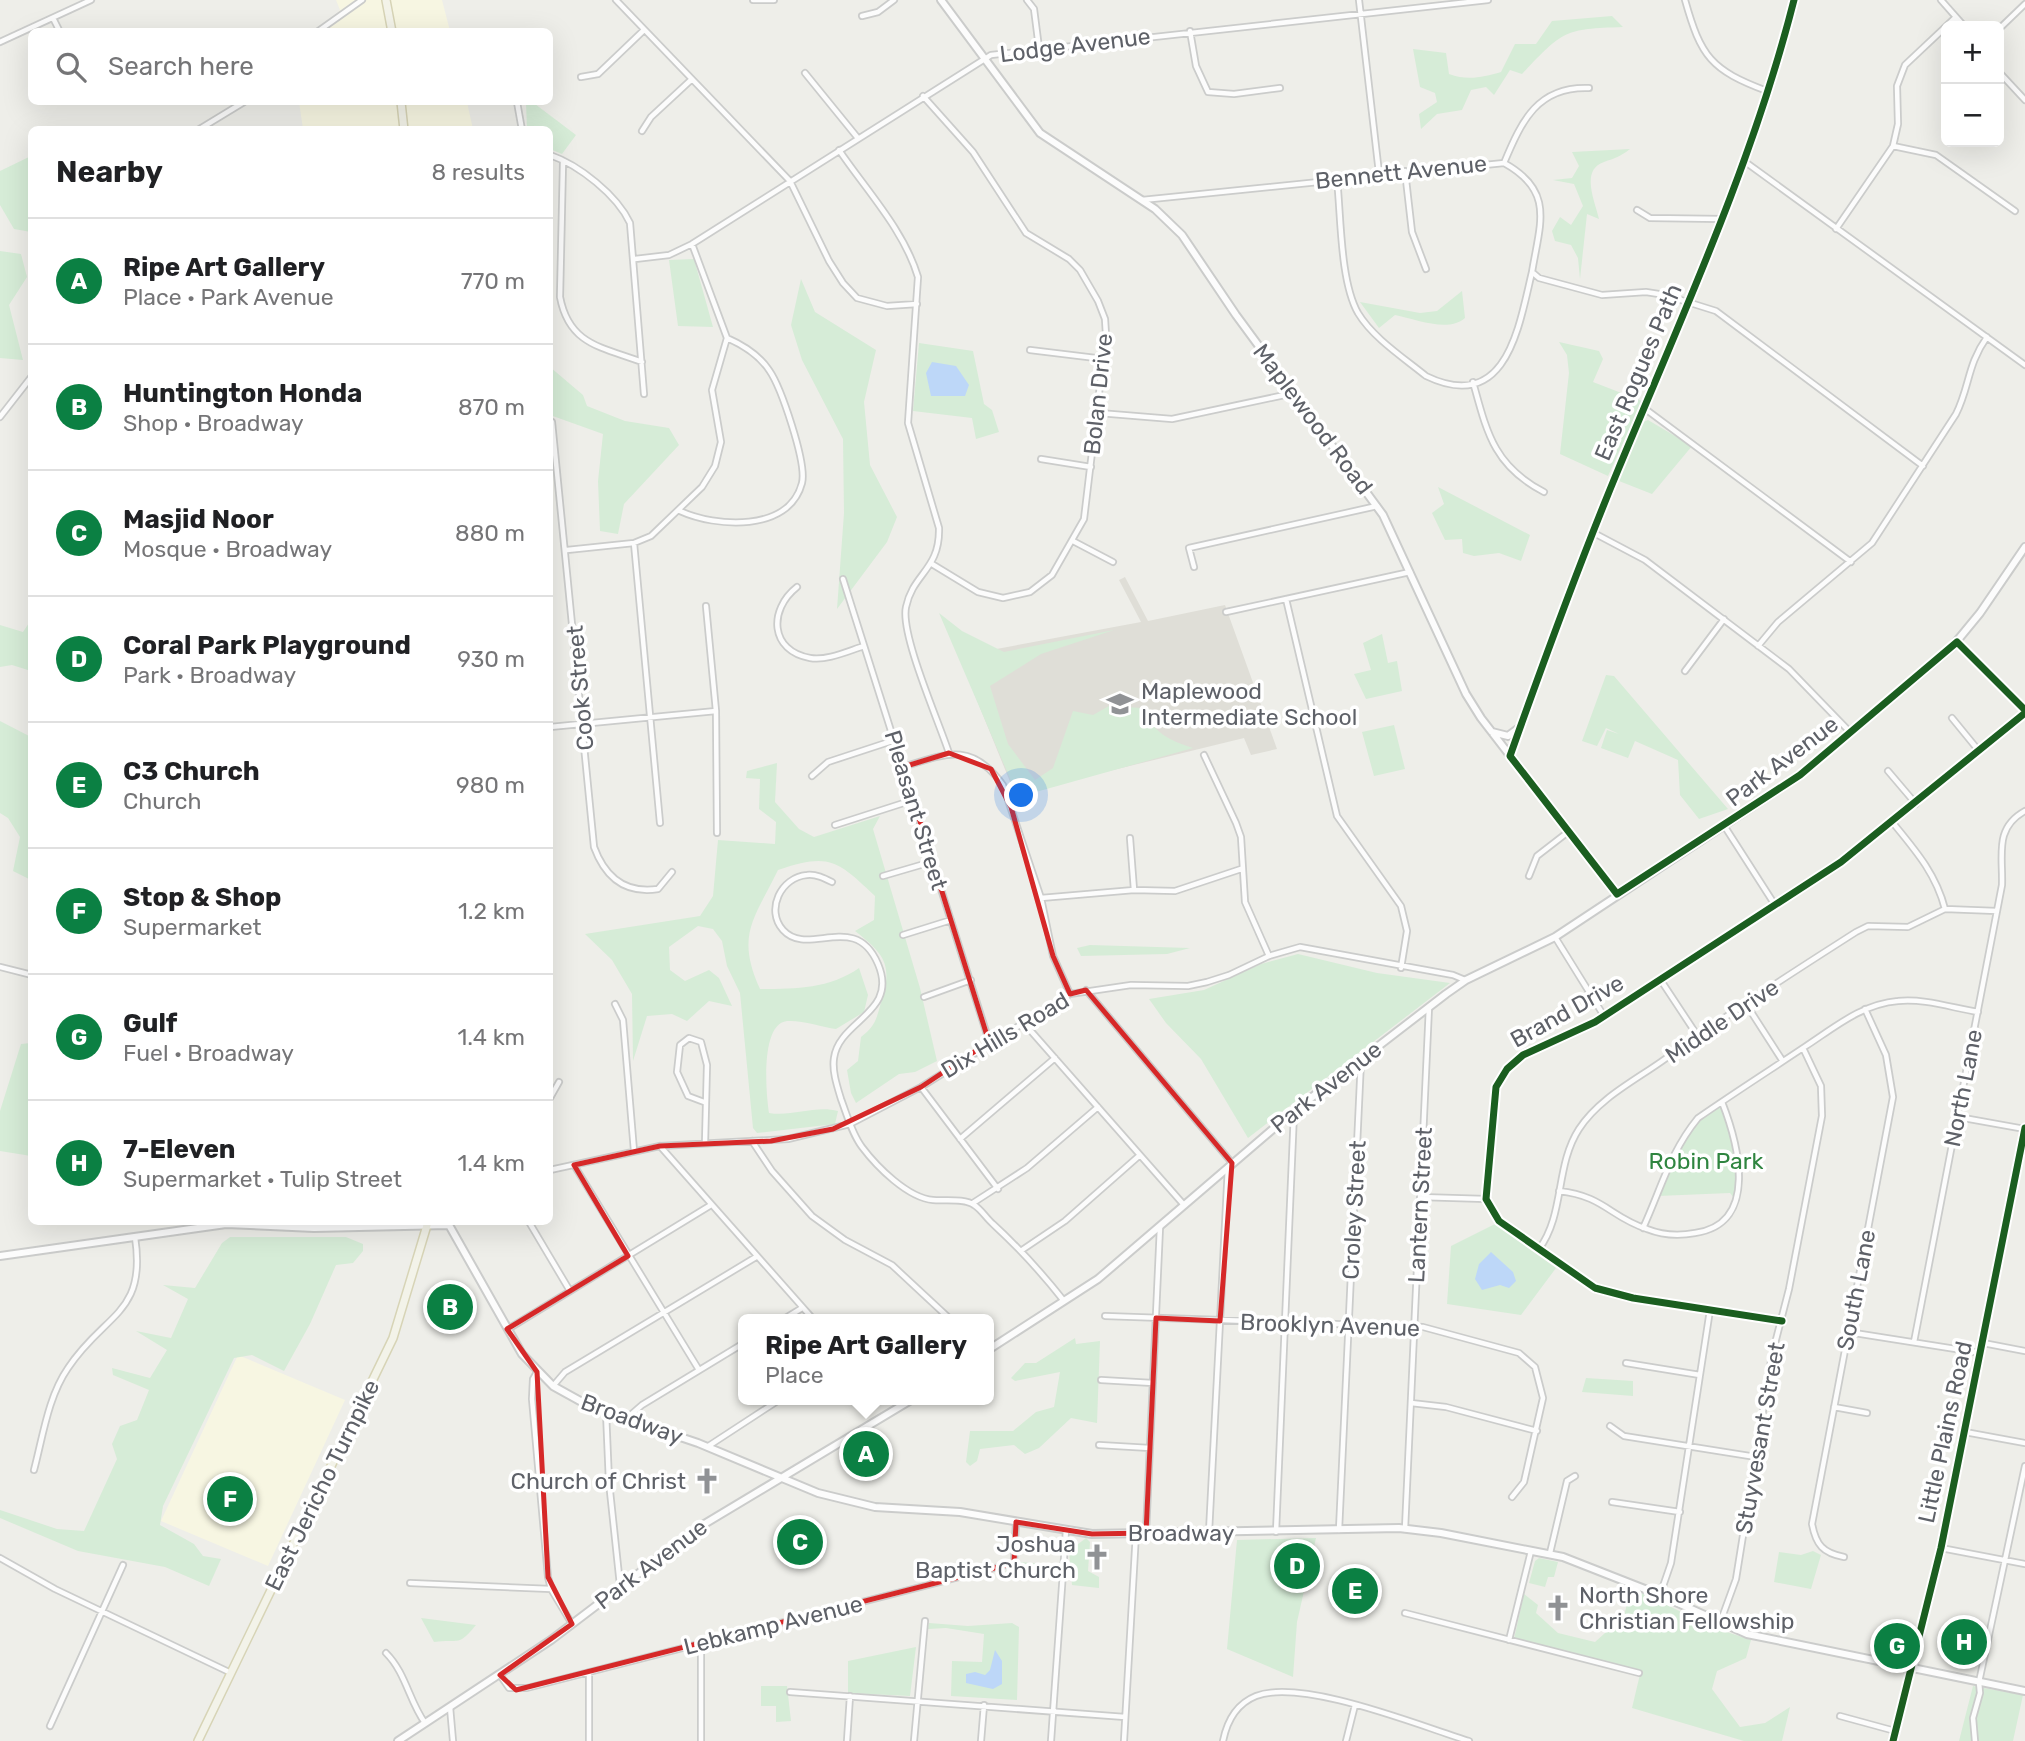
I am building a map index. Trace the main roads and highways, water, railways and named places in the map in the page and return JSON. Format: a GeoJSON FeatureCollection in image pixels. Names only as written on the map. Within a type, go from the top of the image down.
{"type":"FeatureCollection","features":[{"type":"Feature","properties":{"kind":"main road"},"geometry":{"type":"LineString","coordinates":[[386,0],[391,28]]}},
{"type":"Feature","properties":{"kind":"main road","name":"Maplewood Road"},"geometry":{"type":"LineString","coordinates":[[942,0],[1040,133],[1142,200],[1182,235],[1236,315],[1378,506],[1466,694],[1489,729],[1617,894]]}},
{"type":"Feature","properties":{"kind":"main road","name":"East Rogues Path"},"geometry":{"type":"LineString","coordinates":[[1510,757],[1592,533],[1744,161],[1768,91],[1794,0]]}},
{"type":"Feature","properties":{"kind":"main road"},"geometry":{"type":"LineString","coordinates":[[401,105],[404,126]]}},
{"type":"Feature","properties":{"kind":"main road","name":"Park Avenue"},"geometry":{"type":"LineString","coordinates":[[994,1347],[1098,1279],[1294,1111],[1429,1006],[1466,980],[1555,937],[1800,775],[1957,642],[2025,547]]}},
{"type":"Feature","properties":{"kind":"main road"},"geometry":{"type":"LineString","coordinates":[[1957,642],[2025,711]]}},
{"type":"Feature","properties":{"kind":"main road"},"geometry":{"type":"LineString","coordinates":[[1489,729],[1505,736],[1521,726]]}},
{"type":"Feature","properties":{"kind":"main road","name":"Little Plains Road"},"geometry":{"type":"LineString","coordinates":[[1893,1741],[1941,1548],[2025,1129]]}},
{"type":"Feature","properties":{"kind":"main road"},"geometry":{"type":"LineString","coordinates":[[0,1256],[224,1225]]}},
{"type":"Feature","properties":{"kind":"main road"},"geometry":{"type":"LineString","coordinates":[[252,1225],[314,1228],[372,1225]]}},
{"type":"Feature","properties":{"kind":"main road","name":"East Jericho Turnpike"},"geometry":{"type":"LineString","coordinates":[[198,1741],[393,1338],[428,1225]]}},
{"type":"Feature","properties":{"kind":"main road","name":"Broadway"},"geometry":{"type":"LineString","coordinates":[[449,1225],[463,1244],[507,1329],[537,1372],[553,1386],[578,1402],[707,1447],[818,1493],[864,1505],[946,1511],[1066,1531],[1146,1533],[1405,1529],[1550,1553],[1660,1595],[1746,1634],[2025,1691]]}},
{"type":"Feature","properties":{"kind":"main road","name":"Park Avenue"},"geometry":{"type":"LineString","coordinates":[[398,1741],[500,1675],[572,1624],[701,1526],[903,1405]]}},
{"type":"Feature","properties":{"kind":"water"},"geometry":{"type":"Polygon","coordinates":[[[932,362],[956,366],[969,385],[965,396],[931,396],[926,373],[932,362]]]}},
{"type":"Feature","properties":{"kind":"water"},"geometry":{"type":"Polygon","coordinates":[[[1491,1252],[1513,1272],[1516,1281],[1509,1288],[1500,1285],[1482,1290],[1475,1279],[1479,1264],[1491,1252]]]}},
{"type":"Feature","properties":{"kind":"water"},"geometry":{"type":"Polygon","coordinates":[[[995,1650],[1002,1661],[1002,1684],[993,1689],[966,1683],[966,1674],[975,1672],[985,1675],[990,1670],[995,1650]]]}},
{"type":"Feature","properties":{"kind":"place","name":"Maplewood Intermediate School"},"geometry":{"type":"Point","coordinates":[1120,704]}},
{"type":"Feature","properties":{"kind":"place","name":"Huntington Honda"},"geometry":{"type":"Point","coordinates":[450,1307]}},
{"type":"Feature","properties":{"kind":"place","name":"Ripe Art Gallery"},"geometry":{"type":"Point","coordinates":[866,1454]}},
{"type":"Feature","properties":{"kind":"place","name":"Church of Christ"},"geometry":{"type":"Point","coordinates":[707,1481]}},
{"type":"Feature","properties":{"kind":"place","name":"Stop & Shop"},"geometry":{"type":"Point","coordinates":[230,1499]}},
{"type":"Feature","properties":{"kind":"place","name":"Masjid Noor"},"geometry":{"type":"Point","coordinates":[800,1542]}},
{"type":"Feature","properties":{"kind":"place","name":"Joshua Baptist Church"},"geometry":{"type":"Point","coordinates":[1097,1557]}},
{"type":"Feature","properties":{"kind":"place","name":"Coral Park Playground"},"geometry":{"type":"Point","coordinates":[1297,1566]}},
{"type":"Feature","properties":{"kind":"place","name":"C3 Church"},"geometry":{"type":"Point","coordinates":[1355,1591]}},
{"type":"Feature","properties":{"kind":"place","name":"North Shore Christian Fellowship"},"geometry":{"type":"Point","coordinates":[1558,1608]}},
{"type":"Feature","properties":{"kind":"place","name":"7-Eleven"},"geometry":{"type":"Point","coordinates":[1964,1642]}},
{"type":"Feature","properties":{"kind":"place","name":"Gulf"},"geometry":{"type":"Point","coordinates":[1897,1646]}},
{"type":"Feature","properties":{"kind":"park label","name":"Robin Park"},"geometry":{"type":"Point","coordinates":[1706,1161]}}]}
